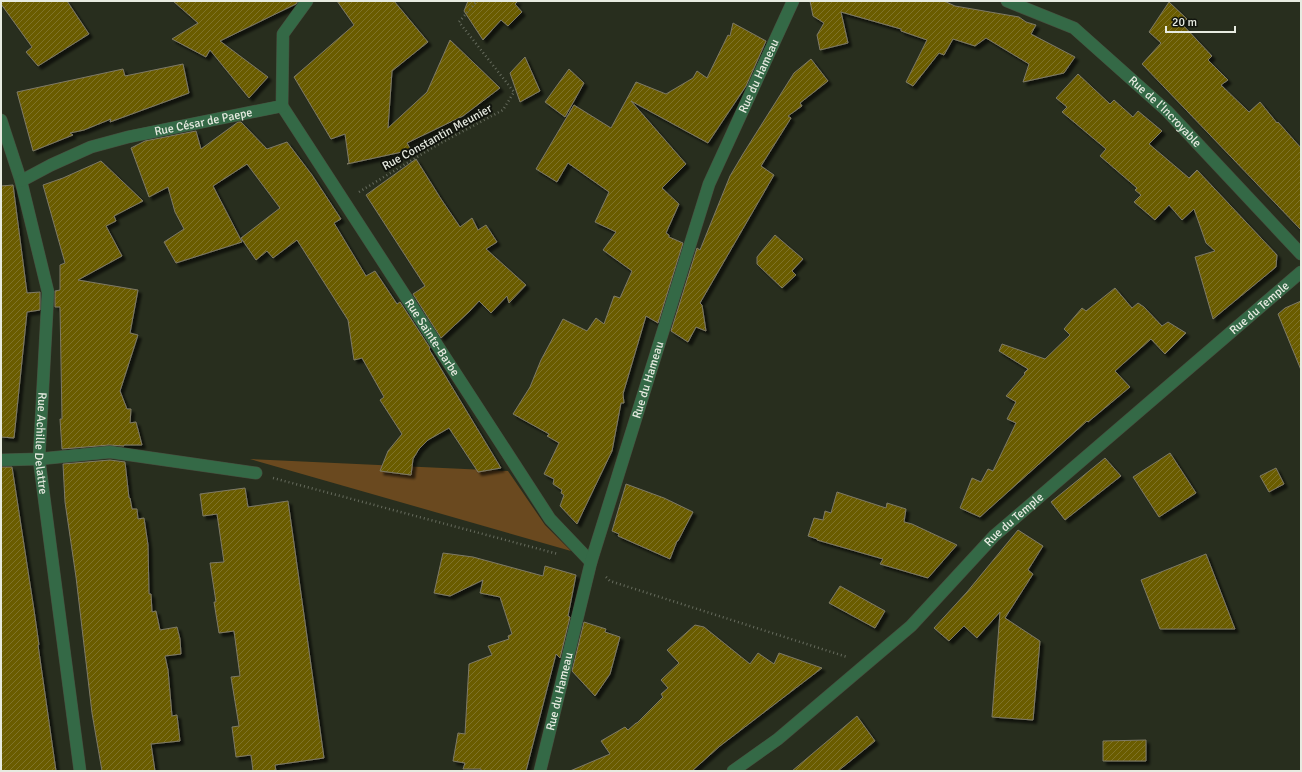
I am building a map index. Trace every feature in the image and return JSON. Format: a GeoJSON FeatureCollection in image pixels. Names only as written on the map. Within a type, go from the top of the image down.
{"type":"FeatureCollection","features":[{"type":"Feature","properties":{"kind":"street"},"geometry":{"type":"LineString","coordinates":[[282,106],[283,34],[307,1]]}},
{"type":"Feature","properties":{"kind":"street","name":"Rue du Hameau"},"geometry":{"type":"LineString","coordinates":[[540,771],[591,562],[709,184],[793,1]]}},
{"type":"Feature","properties":{"kind":"street","name":"Rue de l'Incroyable"},"geometry":{"type":"LineString","coordinates":[[1007,1],[1074,28],[1167,111],[1301,254]]}},
{"type":"Feature","properties":{"kind":"street","name":"Rue César de Paepe"},"geometry":{"type":"LineString","coordinates":[[21,181],[51,165],[91,147],[128,137],[282,106]]}},
{"type":"Feature","properties":{"kind":"street","name":"Rue Sainte-Barbe"},"geometry":{"type":"LineString","coordinates":[[282,106],[550,519],[591,562]]}},
{"type":"Feature","properties":{"kind":"street","name":"Rue Achille Delattre"},"geometry":{"type":"LineString","coordinates":[[1,120],[21,181],[48,292],[39,459],[80,771]]}},
{"type":"Feature","properties":{"kind":"street","name":"Rue du Temple"},"geometry":{"type":"LineString","coordinates":[[733,771],[778,738],[911,626],[994,536],[1301,272]]}},
{"type":"Feature","properties":{"kind":"street"},"geometry":{"type":"LineString","coordinates":[[1,460],[39,459],[110,452],[256,473]]}},
{"type":"Feature","properties":{"kind":"path","name":"Rue Constantin Meunier"},"geometry":{"type":"LineString","coordinates":[[343,201],[437,145],[504,110],[514,92],[459,22],[477,1]]}},
{"type":"Feature","properties":{"kind":"path"},"geometry":{"type":"LineString","coordinates":[[256,473],[561,554]]}},
{"type":"Feature","properties":{"kind":"path"},"geometry":{"type":"LineString","coordinates":[[591,562],[610,581],[867,663]]}},
{"type":"Feature","properties":{"kind":"shaded area"},"geometry":{"type":"Polygon","coordinates":[[[250,459],[508,471],[545,525],[571,551],[250,459]]]}},
{"type":"Feature","properties":{"kind":"building"},"geometry":{"type":"Polygon","coordinates":[[[1,1],[67,1],[89,34],[38,66],[26,52],[32,47],[1,4],[1,1]]]}},
{"type":"Feature","properties":{"kind":"building"},"geometry":{"type":"Polygon","coordinates":[[[173,1],[298,1],[296,4],[220,41],[268,77],[249,98],[210,50],[206,57],[172,39],[198,23],[173,1]]]}},
{"type":"Feature","properties":{"kind":"building"},"geometry":{"type":"Polygon","coordinates":[[[337,1],[394,1],[428,42],[392,71],[388,128],[427,92],[450,40],[500,88],[463,116],[407,143],[411,150],[347,164],[349,163],[345,134],[331,139],[294,77],[354,25],[337,1]]]}},
{"type":"Feature","properties":{"kind":"building"},"geometry":{"type":"Polygon","coordinates":[[[468,1],[518,1],[515,4],[522,12],[508,26],[501,20],[483,40],[464,11],[468,1]]]}},
{"type":"Feature","properties":{"kind":"building"},"geometry":{"type":"Polygon","coordinates":[[[810,1],[944,1],[955,6],[1019,17],[1026,22],[1036,25],[1031,34],[1075,57],[1064,73],[1023,82],[1029,64],[986,38],[975,46],[953,39],[944,55],[939,53],[913,86],[906,82],[927,40],[901,31],[901,29],[841,12],[848,43],[820,50],[817,35],[824,23],[813,16],[810,1]]]}},
{"type":"Feature","properties":{"kind":"building"},"geometry":{"type":"Polygon","coordinates":[[[1169,2],[1187,19],[1182,24],[1212,56],[1208,60],[1228,80],[1221,85],[1249,112],[1260,102],[1277,123],[1278,122],[1301,148],[1301,230],[1142,64],[1161,43],[1149,32],[1169,2]]]}},
{"type":"Feature","properties":{"kind":"building"},"geometry":{"type":"Polygon","coordinates":[[[733,23],[766,41],[746,86],[708,143],[631,101],[686,164],[662,188],[679,204],[666,233],[669,237],[683,243],[658,323],[646,316],[623,394],[624,403],[621,403],[612,451],[577,524],[560,506],[564,495],[561,493],[562,490],[553,484],[554,479],[544,474],[559,443],[547,436],[549,434],[513,414],[530,387],[541,360],[563,319],[587,331],[596,318],[604,324],[614,296],[620,298],[632,271],[603,250],[616,232],[595,222],[609,192],[568,163],[557,182],[536,169],[574,105],[611,128],[636,82],[666,94],[693,78],[697,71],[707,78],[728,35],[730,36],[733,23]]]}},
{"type":"Feature","properties":{"kind":"building"},"geometry":{"type":"Polygon","coordinates":[[[525,57],[540,91],[520,102],[510,73],[525,57]]]}},
{"type":"Feature","properties":{"kind":"building"},"geometry":{"type":"Polygon","coordinates":[[[811,59],[828,81],[800,103],[802,106],[788,116],[791,118],[761,166],[774,175],[700,303],[702,305],[706,331],[696,327],[688,342],[671,331],[697,248],[700,250],[730,176],[743,154],[794,73],[811,59]]]}},
{"type":"Feature","properties":{"kind":"building"},"geometry":{"type":"Polygon","coordinates":[[[183,64],[189,93],[110,122],[111,119],[84,130],[70,133],[73,135],[33,151],[17,92],[123,69],[125,76],[183,64]]]}},
{"type":"Feature","properties":{"kind":"building"},"geometry":{"type":"Polygon","coordinates":[[[569,69],[584,83],[565,117],[545,102],[569,69]]]}},
{"type":"Feature","properties":{"kind":"building"},"geometry":{"type":"Polygon","coordinates":[[[1078,74],[1110,104],[1114,100],[1133,117],[1138,111],[1162,131],[1149,144],[1189,178],[1197,170],[1277,255],[1276,267],[1213,319],[1195,257],[1215,251],[1206,243],[1194,209],[1182,220],[1169,205],[1155,220],[1134,202],[1141,195],[1135,190],[1137,188],[1100,156],[1106,149],[1062,112],[1067,107],[1056,98],[1078,74]]]}},
{"type":"Feature","properties":{"kind":"building"},"geometry":{"type":"Polygon","coordinates":[[[238,122],[241,122],[267,149],[287,142],[312,175],[341,219],[334,223],[366,276],[375,271],[397,304],[400,302],[430,348],[429,349],[501,468],[478,472],[449,428],[428,440],[419,449],[413,459],[411,475],[380,471],[388,451],[402,434],[380,400],[384,397],[362,358],[354,360],[348,320],[297,240],[273,258],[267,251],[256,260],[241,238],[280,208],[247,164],[213,186],[242,242],[176,263],[164,242],[184,229],[175,212],[168,187],[149,197],[131,148],[145,141],[196,131],[201,149],[238,122]]]}},
{"type":"Feature","properties":{"kind":"building"},"geometry":{"type":"Polygon","coordinates":[[[416,159],[460,227],[472,218],[478,230],[486,225],[497,242],[486,249],[526,285],[509,303],[507,296],[491,313],[479,301],[441,338],[413,294],[425,286],[366,195],[416,159]]]}},
{"type":"Feature","properties":{"kind":"building"},"geometry":{"type":"Polygon","coordinates":[[[101,161],[143,201],[114,216],[116,221],[106,226],[122,256],[78,280],[138,290],[130,333],[138,335],[120,391],[127,409],[131,409],[130,423],[136,422],[142,445],[109,445],[62,449],[60,419],[62,419],[60,307],[55,307],[55,291],[60,290],[60,265],[65,263],[43,185],[101,161]]]}},
{"type":"Feature","properties":{"kind":"building"},"geometry":{"type":"Polygon","coordinates":[[[13,185],[27,293],[40,292],[40,310],[27,312],[14,438],[1,437],[1,186],[13,185]]]}},
{"type":"Feature","properties":{"kind":"building"},"geometry":{"type":"Polygon","coordinates":[[[775,235],[803,259],[792,271],[796,275],[782,288],[757,264],[757,257],[775,235]]]}},
{"type":"Feature","properties":{"kind":"building"},"geometry":{"type":"Polygon","coordinates":[[[1115,288],[1132,308],[1138,303],[1144,307],[1162,326],[1168,322],[1186,333],[1165,354],[1151,339],[1115,371],[1130,387],[1088,422],[1087,421],[980,517],[960,508],[972,478],[981,482],[988,469],[993,471],[1016,423],[1007,419],[1016,402],[1006,396],[1028,369],[999,351],[1002,344],[1045,359],[1070,335],[1064,329],[1082,308],[1086,311],[1115,288]]]}},
{"type":"Feature","properties":{"kind":"building"},"geometry":{"type":"Polygon","coordinates":[[[1301,301],[1301,370],[1278,314],[1285,308],[1301,301]]]}},
{"type":"Feature","properties":{"kind":"building"},"geometry":{"type":"Polygon","coordinates":[[[1170,453],[1196,493],[1159,517],[1133,477],[1170,453]]]}},
{"type":"Feature","properties":{"kind":"building"},"geometry":{"type":"Polygon","coordinates":[[[1105,458],[1121,476],[1065,520],[1051,502],[1105,458]]]}},
{"type":"Feature","properties":{"kind":"building"},"geometry":{"type":"Polygon","coordinates":[[[110,460],[125,462],[129,498],[132,509],[137,509],[138,519],[144,518],[148,545],[149,594],[151,594],[152,612],[156,611],[160,630],[177,627],[180,639],[181,654],[165,656],[168,670],[172,716],[177,715],[180,741],[151,744],[155,771],[102,771],[92,713],[76,577],[65,502],[63,464],[110,460]]]}},
{"type":"Feature","properties":{"kind":"building"},"geometry":{"type":"Polygon","coordinates":[[[1,467],[12,467],[34,610],[56,771],[1,771],[1,467]]]}},
{"type":"Feature","properties":{"kind":"building"},"geometry":{"type":"Polygon","coordinates":[[[1276,468],[1284,484],[1269,492],[1260,476],[1276,468]]]}},
{"type":"Feature","properties":{"kind":"building"},"geometry":{"type":"Polygon","coordinates":[[[626,484],[664,498],[693,512],[677,541],[670,559],[618,536],[619,534],[612,531],[626,484]]]}},
{"type":"Feature","properties":{"kind":"building"},"geometry":{"type":"Polygon","coordinates":[[[245,488],[248,507],[288,501],[324,758],[275,765],[276,771],[253,771],[251,755],[236,757],[232,727],[239,726],[231,677],[240,676],[234,631],[219,633],[210,563],[224,562],[217,514],[203,516],[200,494],[245,488]]]}},
{"type":"Feature","properties":{"kind":"building"},"geometry":{"type":"Polygon","coordinates":[[[837,492],[886,508],[887,503],[906,509],[904,522],[912,524],[957,545],[928,578],[880,564],[883,559],[808,536],[814,518],[823,520],[825,511],[831,513],[837,492]]]}},
{"type":"Feature","properties":{"kind":"building"},"geometry":{"type":"Polygon","coordinates":[[[1018,530],[1043,546],[1028,570],[1033,574],[1005,618],[1040,641],[1033,720],[992,717],[1000,612],[977,638],[964,626],[949,641],[934,628],[967,592],[1018,530]]]}},
{"type":"Feature","properties":{"kind":"building"},"geometry":{"type":"Polygon","coordinates":[[[443,553],[473,557],[543,576],[545,566],[576,575],[568,616],[570,617],[560,658],[556,654],[526,771],[481,771],[481,769],[463,769],[465,763],[453,761],[458,733],[465,734],[469,664],[492,655],[488,646],[509,639],[508,636],[512,634],[500,597],[480,593],[483,580],[450,596],[434,593],[443,553]]]}},
{"type":"Feature","properties":{"kind":"building"},"geometry":{"type":"Polygon","coordinates":[[[1206,554],[1235,629],[1160,629],[1141,580],[1206,554]]]}},
{"type":"Feature","properties":{"kind":"building"},"geometry":{"type":"Polygon","coordinates":[[[840,586],[885,611],[875,628],[829,603],[840,586]]]}},
{"type":"Feature","properties":{"kind":"building"},"geometry":{"type":"Polygon","coordinates":[[[584,622],[606,629],[605,632],[620,637],[610,674],[595,696],[572,671],[584,622]]]}},
{"type":"Feature","properties":{"kind":"building"},"geometry":{"type":"Polygon","coordinates":[[[695,625],[704,627],[750,664],[758,653],[774,664],[779,653],[822,668],[720,746],[692,771],[570,771],[610,754],[601,741],[625,727],[628,730],[663,697],[661,694],[668,688],[661,680],[679,663],[667,650],[695,625]]]}},
{"type":"Feature","properties":{"kind":"building"},"geometry":{"type":"Polygon","coordinates":[[[857,716],[875,741],[838,771],[792,771],[857,716]]]}},
{"type":"Feature","properties":{"kind":"building"},"geometry":{"type":"Polygon","coordinates":[[[1146,740],[1146,761],[1103,761],[1103,741],[1146,740]]]}}]}
